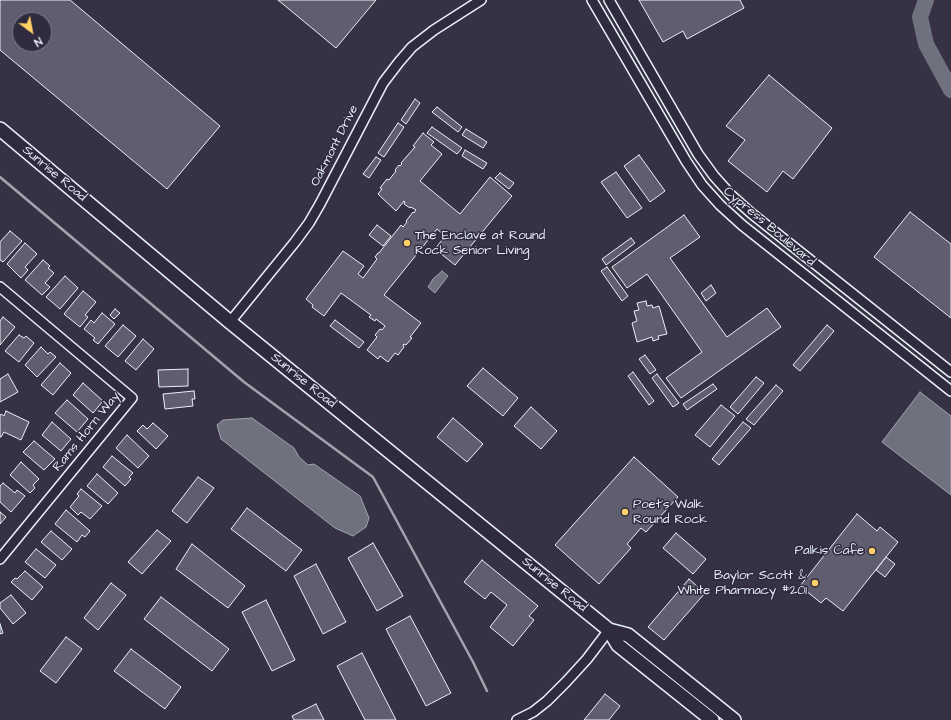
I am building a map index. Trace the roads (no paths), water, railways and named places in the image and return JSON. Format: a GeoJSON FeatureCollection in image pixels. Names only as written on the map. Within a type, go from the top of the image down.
{"type":"FeatureCollection","features":[{"type":"Feature","properties":{"kind":"main road","name":"Sunrise Road"},"geometry":{"type":"LineString","coordinates":[[0,129],[230,322],[609,630],[618,645],[712,720]]}},
{"type":"Feature","properties":{"kind":"main road","name":"Sunrise Road"},"geometry":{"type":"LineString","coordinates":[[609,630],[628,635],[734,720]]}},
{"type":"Feature","properties":{"kind":"street","name":"Oakmont Drive"},"geometry":{"type":"LineString","coordinates":[[230,322],[296,242],[309,223],[383,83],[399,62],[412,47],[434,30],[481,0]]}},
{"type":"Feature","properties":{"kind":"street","name":"Cypress Boulevard"},"geometry":{"type":"LineString","coordinates":[[592,0],[686,161],[702,185],[720,205],[742,225],[951,391]]}},
{"type":"Feature","properties":{"kind":"street","name":"Cypress Boulevard"},"geometry":{"type":"LineString","coordinates":[[609,0],[698,154],[714,176],[731,195],[751,213],[951,372]]}},
{"type":"Feature","properties":{"kind":"street","name":"Rams Horn Way"},"geometry":{"type":"LineString","coordinates":[[0,288],[132,398],[0,559]]}},
{"type":"Feature","properties":{"kind":"street"},"geometry":{"type":"LineString","coordinates":[[517,720],[533,712],[547,701],[587,659],[609,630]]}},
{"type":"Feature","properties":{"kind":"water"},"geometry":{"type":"Polygon","coordinates":[[[442,271],[448,276],[435,293],[428,287],[433,279],[442,271]]]}},
{"type":"Feature","properties":{"kind":"water"},"geometry":{"type":"Polygon","coordinates":[[[920,392],[951,416],[951,495],[882,442],[920,392]]]}},
{"type":"Feature","properties":{"kind":"water"},"geometry":{"type":"Polygon","coordinates":[[[252,418],[294,448],[299,457],[308,465],[314,464],[360,496],[369,518],[366,527],[353,536],[335,528],[221,439],[217,425],[223,420],[252,418]]]}},
{"type":"Feature","properties":{"kind":"waterway"},"geometry":{"type":"LineString","coordinates":[[926,0],[920,17],[926,44],[951,90]]}},
{"type":"Feature","properties":{"kind":"waterway"},"geometry":{"type":"LineString","coordinates":[[0,177],[244,382],[373,477],[473,662],[487,691]]}},
{"type":"Feature","properties":{"kind":"place","name":"The Enclave at Round Rock Senior Living"},"geometry":{"type":"Point","coordinates":[407,243]}},
{"type":"Feature","properties":{"kind":"place","name":"Poet's Walk Round Rock"},"geometry":{"type":"Point","coordinates":[625,512]}},
{"type":"Feature","properties":{"kind":"place","name":"Palkis Cafe"},"geometry":{"type":"Point","coordinates":[872,551]}},
{"type":"Feature","properties":{"kind":"place","name":"Baylor Scott & White Pharmacy #201"},"geometry":{"type":"Point","coordinates":[815,583]}}]}
